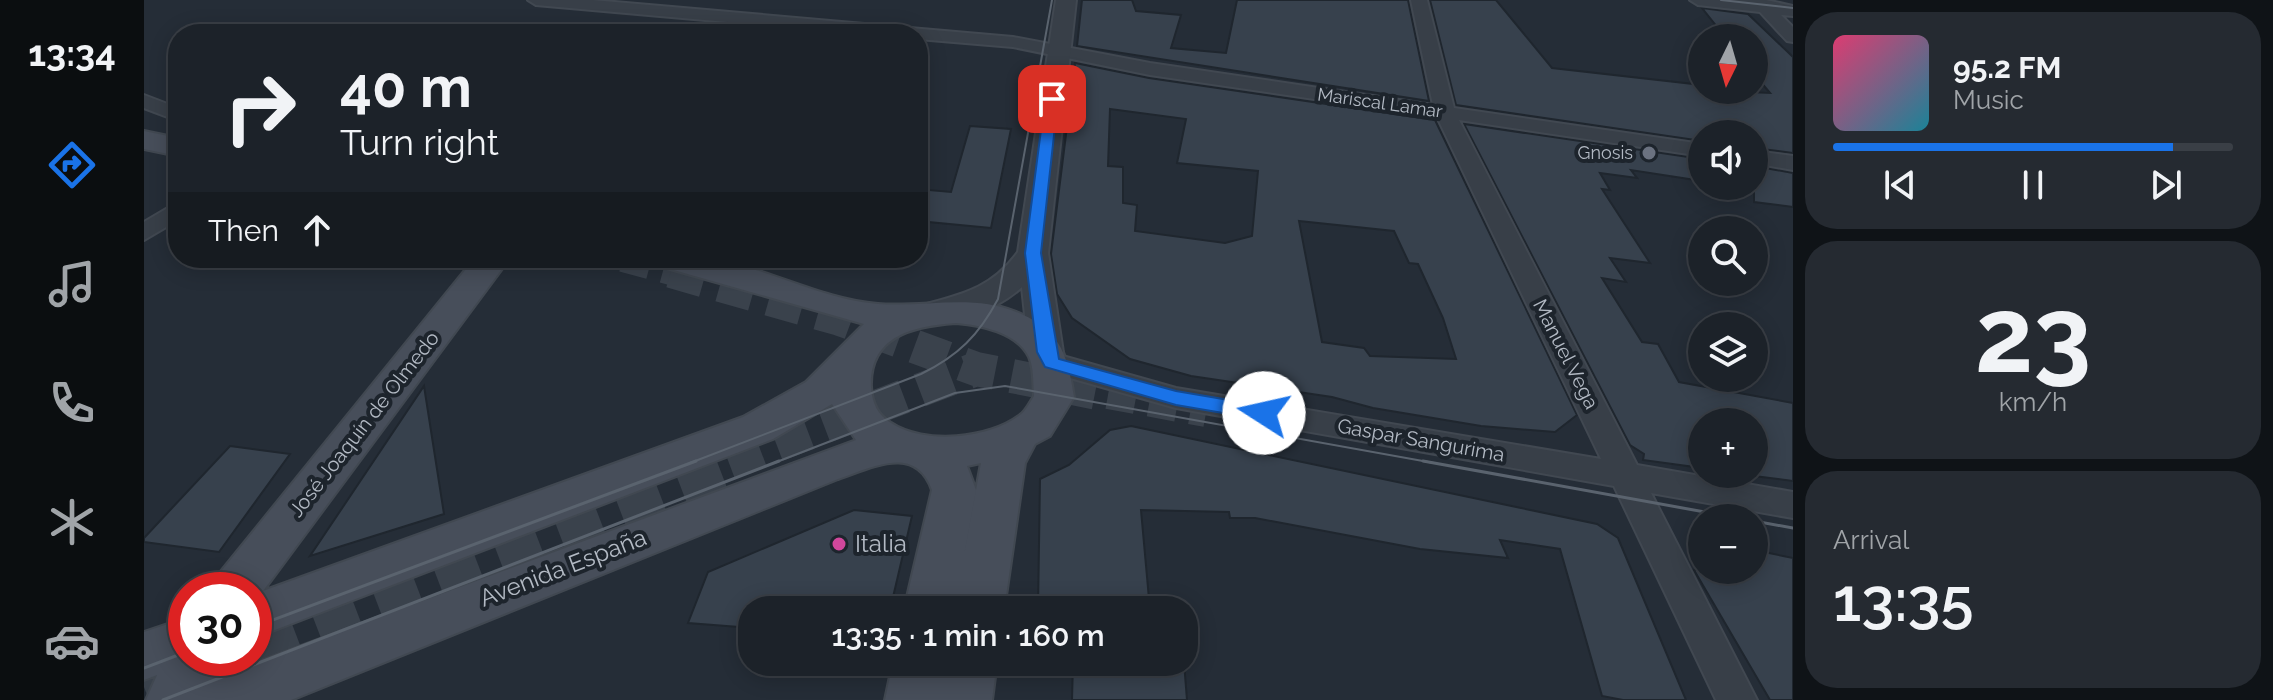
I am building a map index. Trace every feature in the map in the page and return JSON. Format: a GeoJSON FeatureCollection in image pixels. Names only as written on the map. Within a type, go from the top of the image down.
{"type":"FeatureCollection","features":[{"type":"Feature","properties":{"kind":"main road"},"geometry":{"type":"LineString","coordinates":[[144,120],[168,124]]}},
{"type":"Feature","properties":{"kind":"main road"},"geometry":{"type":"LineString","coordinates":[[144,140],[168,145]]}},
{"type":"Feature","properties":{"kind":"main road","name":"José Joaquín de Olmedo"},"geometry":{"type":"LineString","coordinates":[[249,572],[485,268]]}},
{"type":"Feature","properties":{"kind":"main road"},"geometry":{"type":"LineString","coordinates":[[704,268],[873,315],[967,312],[1000,319],[1026,333],[1049,357],[1055,395],[1040,419],[1019,436],[994,448],[964,453],[918,450]]}},
{"type":"Feature","properties":{"kind":"main road"},"geometry":{"type":"LineString","coordinates":[[272,609],[797,411],[824,393],[878,332],[922,314]]}},
{"type":"Feature","properties":{"kind":"main road"},"geometry":{"type":"LineString","coordinates":[[853,361],[848,379],[852,402],[861,418],[879,434],[945,465],[954,490],[932,596]]}},
{"type":"Feature","properties":{"kind":"main road"},"geometry":{"type":"LineString","coordinates":[[981,596],[1003,463],[1019,436]]}},
{"type":"Feature","properties":{"kind":"main road","name":"Avenida España"},"geometry":{"type":"LineString","coordinates":[[232,683],[823,467],[868,452],[918,450]]}},
{"type":"Feature","properties":{"kind":"main road"},"geometry":{"type":"LineString","coordinates":[[144,656],[168,647]]}},
{"type":"Feature","properties":{"kind":"main road"},"geometry":{"type":"LineString","coordinates":[[173,700],[183,676]]}},
{"type":"Feature","properties":{"kind":"main road"},"geometry":{"type":"LineString","coordinates":[[912,700],[916,676]]}},
{"type":"Feature","properties":{"kind":"main road"},"geometry":{"type":"LineString","coordinates":[[965,700],[969,676]]}},
{"type":"Feature","properties":{"kind":"street","name":"Mariscal Lamar"},"geometry":{"type":"LineString","coordinates":[[536,0],[701,7],[853,24]]}},
{"type":"Feature","properties":{"kind":"street"},"geometry":{"type":"LineString","coordinates":[[1049,357],[1033,253],[1066,0]]}},
{"type":"Feature","properties":{"kind":"street","name":"Manuel Vega"},"geometry":{"type":"LineString","coordinates":[[1419,0],[1445,113],[1737,700]]}},
{"type":"Feature","properties":{"kind":"street"},"geometry":{"type":"LineString","coordinates":[[1698,0],[1761,4],[1793,11]]}},
{"type":"Feature","properties":{"kind":"street"},"geometry":{"type":"LineString","coordinates":[[1761,4],[1793,37]]}},
{"type":"Feature","properties":{"kind":"street"},"geometry":{"type":"LineString","coordinates":[[687,24],[701,7]]}},
{"type":"Feature","properties":{"kind":"street","name":"Mariscal Lamar"},"geometry":{"type":"LineString","coordinates":[[928,32],[1013,42],[1120,64],[1688,148]]}},
{"type":"Feature","properties":{"kind":"street"},"geometry":{"type":"LineString","coordinates":[[144,101],[168,111]]}},
{"type":"Feature","properties":{"kind":"street"},"geometry":{"type":"LineString","coordinates":[[1768,159],[1793,163]]}},
{"type":"Feature","properties":{"kind":"street"},"geometry":{"type":"LineString","coordinates":[[144,233],[168,216]]}},
{"type":"Feature","properties":{"kind":"street"},"geometry":{"type":"LineString","coordinates":[[922,314],[991,298],[1016,278],[1033,253]]}},
{"type":"Feature","properties":{"kind":"street","name":"Gaspar Sangurima"},"geometry":{"type":"LineString","coordinates":[[1049,357],[1176,398],[1793,505]]}},
{"type":"Feature","properties":{"kind":"building"},"geometry":{"type":"Polygon","coordinates":[[[1082,0],[1132,0],[1136,11],[1181,15],[1171,48],[1226,53],[1237,0],[1408,0],[1429,101],[1077,46],[1082,0]]]}},
{"type":"Feature","properties":{"kind":"building"},"geometry":{"type":"Polygon","coordinates":[[[1430,0],[1496,0],[1552,68],[1688,83],[1688,104],[1768,104],[1768,33],[1793,57],[1793,153],[1768,150],[1768,120],[1688,120],[1688,139],[1456,105],[1430,0]]]}},
{"type":"Feature","properties":{"kind":"building"},"geometry":{"type":"Polygon","coordinates":[[[1702,8],[1748,14],[1758,24],[1715,24],[1702,8]]]}},
{"type":"Feature","properties":{"kind":"building"},"geometry":{"type":"Polygon","coordinates":[[[1075,63],[1149,78],[1435,120],[1577,415],[1555,432],[1481,426],[1373,408],[1332,397],[1191,376],[1130,359],[1072,318],[1057,294],[1051,254],[1075,63]],[[1110,109],[1108,166],[1123,167],[1123,203],[1137,205],[1135,231],[1225,243],[1252,236],[1258,171],[1177,163],[1186,119],[1110,109]],[[1299,221],[1322,342],[1364,348],[1370,356],[1456,359],[1443,318],[1418,264],[1409,263],[1394,231],[1299,221]]]}},
{"type":"Feature","properties":{"kind":"building"},"geometry":{"type":"Polygon","coordinates":[[[1464,124],[1688,157],[1688,179],[1631,170],[1637,178],[1600,173],[1610,190],[1602,189],[1650,263],[1610,258],[1626,282],[1602,278],[1642,342],[1658,344],[1679,382],[1688,384],[1688,392],[1733,392],[1793,403],[1793,481],[1768,478],[1768,408],[1688,408],[1688,466],[1643,460],[1644,454],[1630,445],[1464,124]]]}},
{"type":"Feature","properties":{"kind":"building"},"geometry":{"type":"Polygon","coordinates":[[[970,126],[1011,129],[991,228],[928,222],[928,190],[951,192],[970,126]]]}},
{"type":"Feature","properties":{"kind":"building"},"geometry":{"type":"Polygon","coordinates":[[[1768,169],[1793,173],[1793,207],[1754,202],[1768,200],[1768,169]]]}},
{"type":"Feature","properties":{"kind":"building"},"geometry":{"type":"Polygon","coordinates":[[[424,386],[444,514],[310,556],[424,386]]]}},
{"type":"Feature","properties":{"kind":"building"},"geometry":{"type":"Polygon","coordinates":[[[1131,426],[1597,524],[1618,538],[1686,700],[1623,700],[1602,696],[1560,549],[1500,540],[1508,558],[1420,549],[1255,518],[1230,518],[1229,512],[1141,510],[1149,596],[1038,596],[1040,479],[1069,465],[1110,430],[1131,426]]]}},
{"type":"Feature","properties":{"kind":"building"},"geometry":{"type":"Polygon","coordinates":[[[230,446],[290,454],[219,552],[144,542],[144,538],[230,446]]]}},
{"type":"Feature","properties":{"kind":"building","name":"Italia"},"geometry":{"type":"Polygon","coordinates":[[[854,510],[912,516],[893,596],[738,596],[738,627],[688,623],[708,572],[854,510]]]}},
{"type":"Feature","properties":{"kind":"building"},"geometry":{"type":"Polygon","coordinates":[[[1768,553],[1793,558],[1793,700],[1770,700],[1702,584],[1768,584],[1768,553]]]}},
{"type":"Feature","properties":{"kind":"building"},"geometry":{"type":"Polygon","coordinates":[[[1073,676],[1185,676],[1187,700],[1072,700],[1073,676]]]}},
{"type":"Feature","properties":{"kind":"tunnel"},"geometry":{"type":"LineString","coordinates":[[660,268],[678,273]]}},
{"type":"Feature","properties":{"kind":"tunnel"},"geometry":{"type":"LineString","coordinates":[[671,271],[840,319],[976,369]]}},
{"type":"Feature","properties":{"kind":"tunnel"},"geometry":{"type":"LineString","coordinates":[[729,463],[976,369]]}},
{"type":"Feature","properties":{"kind":"tunnel"},"geometry":{"type":"LineString","coordinates":[[976,369],[1108,395]]}},
{"type":"Feature","properties":{"kind":"tunnel"},"geometry":{"type":"LineString","coordinates":[[1108,395],[1206,413]]}},
{"type":"Feature","properties":{"kind":"tunnel"},"geometry":{"type":"LineString","coordinates":[[272,638],[735,461]]}},
{"type":"Feature","properties":{"kind":"tunnel"},"geometry":{"type":"LineString","coordinates":[[144,687],[173,676]]}},
{"type":"Feature","properties":{"kind":"tram line"},"geometry":{"type":"LineString","coordinates":[[690,463],[921,374],[957,352],[975,334],[998,299],[1052,0]]}},
{"type":"Feature","properties":{"kind":"tram line"},"geometry":{"type":"LineString","coordinates":[[1721,0],[1793,8]]}},
{"type":"Feature","properties":{"kind":"tram line"},"geometry":{"type":"LineString","coordinates":[[774,463],[955,393],[1005,386],[1434,463]]}},
{"type":"Feature","properties":{"kind":"tram line"},"geometry":{"type":"LineString","coordinates":[[272,620],[696,461]]}},
{"type":"Feature","properties":{"kind":"tram line"},"geometry":{"type":"LineString","coordinates":[[163,700],[779,461]]}},
{"type":"Feature","properties":{"kind":"tram line"},"geometry":{"type":"LineString","coordinates":[[1423,461],[1688,509]]}},
{"type":"Feature","properties":{"kind":"tram line"},"geometry":{"type":"LineString","coordinates":[[1768,524],[1793,528]]}},
{"type":"Feature","properties":{"kind":"tram line"},"geometry":{"type":"LineString","coordinates":[[144,668],[168,659]]}},
{"type":"Feature","properties":{"kind":"place","name":"Gnosis"},"geometry":{"type":"Point","coordinates":[1649,153]}},
{"type":"Feature","properties":{"kind":"place","name":"Italia"},"geometry":{"type":"Point","coordinates":[839,544]}},
{"type":"Feature","properties":{"kind":"route"},"geometry":{"type":"LineString","coordinates":[[1052,99],[1033,253],[1046,352],[1052,363],[1176,398],[1264,413]]}}]}
